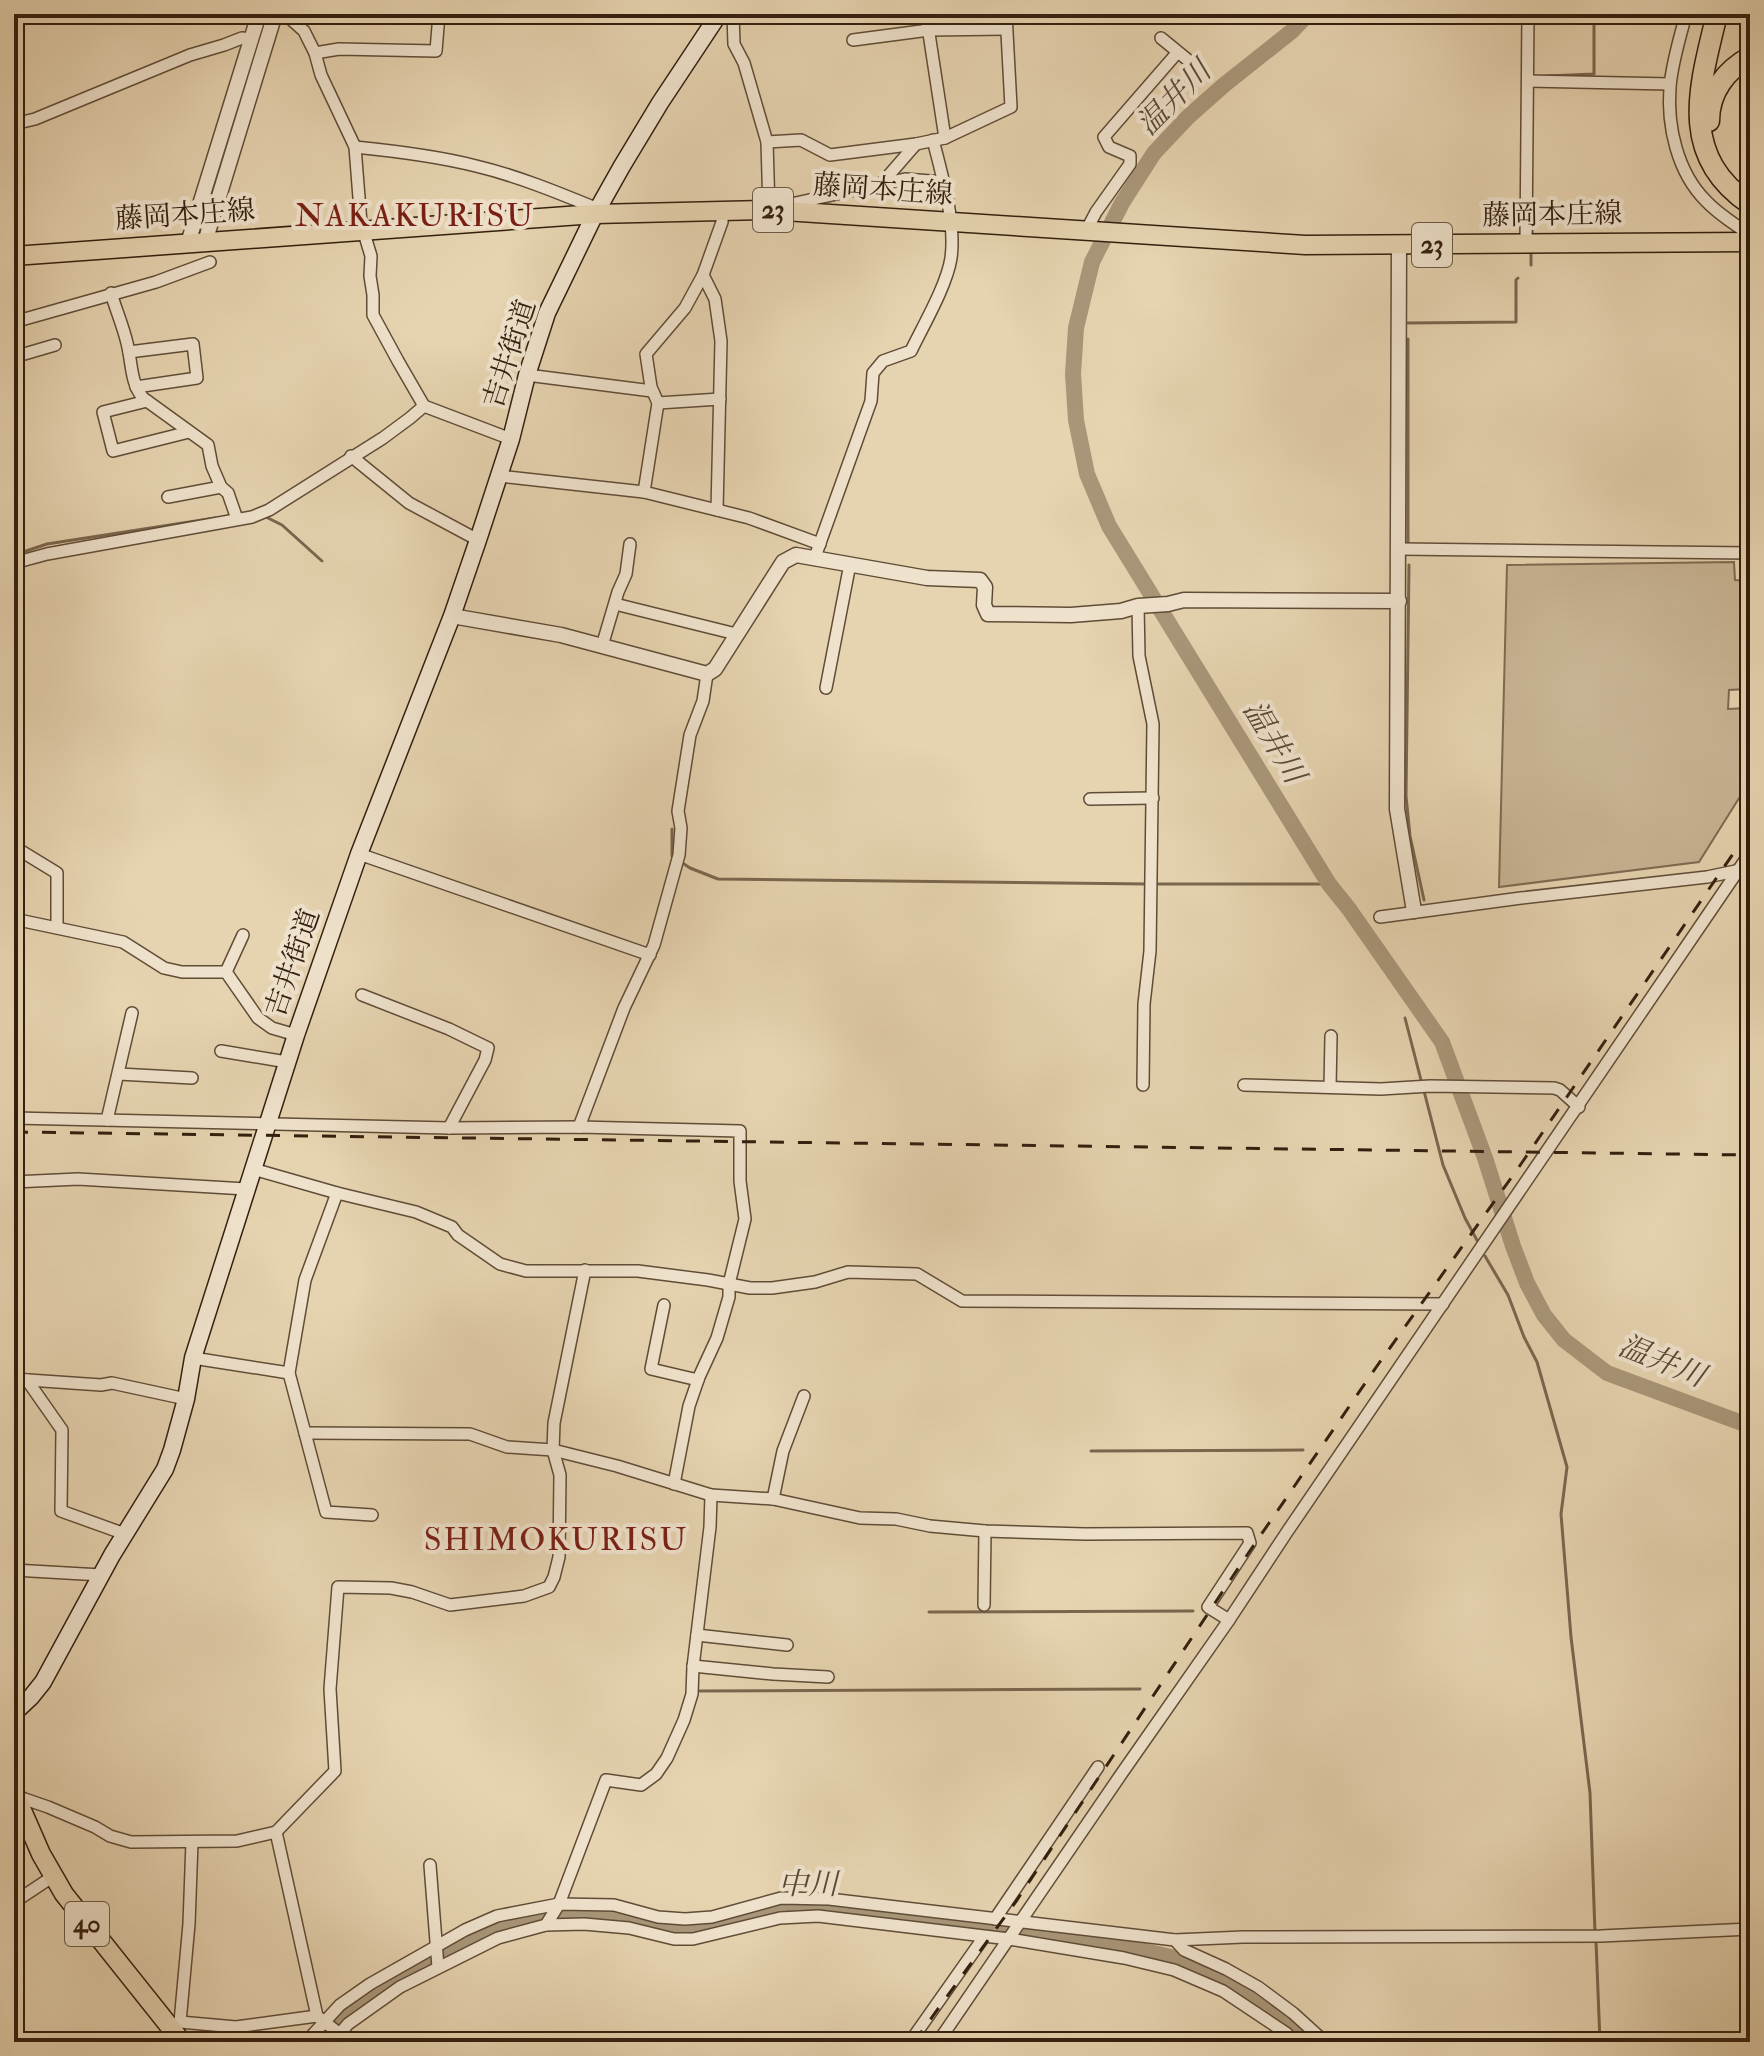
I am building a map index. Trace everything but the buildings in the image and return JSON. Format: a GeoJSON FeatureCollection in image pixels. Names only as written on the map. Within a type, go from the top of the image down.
{"type":"FeatureCollection","features":[{"type":"Feature","properties":{"kind":"highway"},"geometry":{"type":"LineString","coordinates":[[1717,14],[1700,83],[1699,127],[1713,167],[1731,189],[1750,204]]}},
{"type":"Feature","properties":{"kind":"highway"},"geometry":{"type":"LineString","coordinates":[[1750,57],[1722,80],[1711,101],[1709,113],[1716,153],[1730,175],[1750,193]]}},
{"type":"Feature","properties":{"kind":"main road","name":"吉井街道"},"geometry":{"type":"LineString","coordinates":[[14,1713],[43,1682],[101,1575],[165,1469],[178,1431],[193,1358],[287,1062],[359,854],[452,616],[511,439],[547,313],[622,166],[719,14]]}},
{"type":"Feature","properties":{"kind":"main road","name":"藤岡本庄線"},"geometry":{"type":"LineString","coordinates":[[14,256],[597,212],[722,210],[1305,245],[1750,242]]}},
{"type":"Feature","properties":{"kind":"main road","name":"40"},"geometry":{"type":"LineString","coordinates":[[15,1794],[22,1832],[52,1877],[79,1915],[177,2034]]}},
{"type":"Feature","properties":{"kind":"street"},"geometry":{"type":"LineString","coordinates":[[196,242],[259,14]]}},
{"type":"Feature","properties":{"kind":"street"},"geometry":{"type":"LineString","coordinates":[[196,242],[275,14]]}},
{"type":"Feature","properties":{"kind":"street"},"geometry":{"type":"LineString","coordinates":[[285,14],[304,31],[355,147],[363,230],[371,256],[373,315],[424,406],[511,439]]}},
{"type":"Feature","properties":{"kind":"street"},"geometry":{"type":"LineString","coordinates":[[315,53],[339,49],[436,51],[439,14]]}},
{"type":"Feature","properties":{"kind":"street"},"geometry":{"type":"LineString","coordinates":[[733,14],[734,44],[744,63],[767,142],[775,211],[791,204],[905,179],[944,182]]}},
{"type":"Feature","properties":{"kind":"street"},"geometry":{"type":"LineString","coordinates":[[818,550],[871,401],[873,373],[883,361],[911,351],[951,259],[952,231],[926,14]]}},
{"type":"Feature","properties":{"kind":"street"},"geometry":{"type":"LineString","coordinates":[[767,142],[801,140],[830,155],[916,144],[939,139],[1011,107],[1006,14]]}},
{"type":"Feature","properties":{"kind":"street"},"geometry":{"type":"LineString","coordinates":[[1050,18],[1113,14]]}},
{"type":"Feature","properties":{"kind":"street"},"geometry":{"type":"LineString","coordinates":[[1526,243],[1528,14]]}},
{"type":"Feature","properties":{"kind":"street"},"geometry":{"type":"LineString","coordinates":[[1686,14],[1670,84],[1671,132],[1687,176],[1703,199],[1750,235]]}},
{"type":"Feature","properties":{"kind":"street"},"geometry":{"type":"LineString","coordinates":[[853,40],[929,30],[1006,29]]}},
{"type":"Feature","properties":{"kind":"street"},"geometry":{"type":"LineString","coordinates":[[14,124],[35,119],[190,55],[242,38],[251,39]]}},
{"type":"Feature","properties":{"kind":"street"},"geometry":{"type":"LineString","coordinates":[[1161,38],[1194,65]]}},
{"type":"Feature","properties":{"kind":"street"},"geometry":{"type":"LineString","coordinates":[[1098,232],[1096,212],[1130,164],[1130,156],[1109,147],[1104,137],[1177,53]]}},
{"type":"Feature","properties":{"kind":"street"},"geometry":{"type":"LineString","coordinates":[[1528,81],[1670,84]]}},
{"type":"Feature","properties":{"kind":"street"},"geometry":{"type":"LineString","coordinates":[[882,183],[916,144]]}},
{"type":"Feature","properties":{"kind":"street"},"geometry":{"type":"LineString","coordinates":[[355,147],[397,151],[476,166],[547,188],[597,212]]}},
{"type":"Feature","properties":{"kind":"street"},"geometry":{"type":"LineString","coordinates":[[644,492],[658,403],[652,391],[646,354],[685,308],[703,275],[722,222],[722,210]]}},
{"type":"Feature","properties":{"kind":"street"},"geometry":{"type":"LineString","coordinates":[[1399,245],[1397,809],[1414,911]]}},
{"type":"Feature","properties":{"kind":"street"},"geometry":{"type":"LineString","coordinates":[[14,322],[156,282],[210,262]]}},
{"type":"Feature","properties":{"kind":"street"},"geometry":{"type":"LineString","coordinates":[[703,275],[715,299],[721,341],[717,510]]}},
{"type":"Feature","properties":{"kind":"street"},"geometry":{"type":"LineString","coordinates":[[111,293],[126,337],[136,387],[147,401],[208,445],[212,466],[221,487],[228,493],[237,519]]}},
{"type":"Feature","properties":{"kind":"street"},"geometry":{"type":"LineString","coordinates":[[129,352],[193,344],[197,378],[136,387]]}},
{"type":"Feature","properties":{"kind":"street"},"geometry":{"type":"LineString","coordinates":[[14,357],[55,345]]}},
{"type":"Feature","properties":{"kind":"street"},"geometry":{"type":"LineString","coordinates":[[527,375],[652,391]]}},
{"type":"Feature","properties":{"kind":"street"},"geometry":{"type":"LineString","coordinates":[[658,403],[720,399]]}},
{"type":"Feature","properties":{"kind":"street"},"geometry":{"type":"LineString","coordinates":[[147,401],[103,412],[113,451],[189,432]]}},
{"type":"Feature","properties":{"kind":"street"},"geometry":{"type":"LineString","coordinates":[[14,563],[269,510],[424,406]]}},
{"type":"Feature","properties":{"kind":"street"},"geometry":{"type":"LineString","coordinates":[[351,456],[409,503],[478,540]]}},
{"type":"Feature","properties":{"kind":"street"},"geometry":{"type":"LineString","coordinates":[[499,476],[644,492],[749,518],[850,564],[927,578],[980,580],[985,587],[984,605],[988,614],[1071,615],[1121,611],[1184,600],[1399,601]]}},
{"type":"Feature","properties":{"kind":"street"},"geometry":{"type":"LineString","coordinates":[[168,497],[221,487]]}},
{"type":"Feature","properties":{"kind":"street"},"geometry":{"type":"LineString","coordinates":[[602,646],[626,574],[630,544]]}},
{"type":"Feature","properties":{"kind":"street"},"geometry":{"type":"LineString","coordinates":[[1399,549],[1750,553]]}},
{"type":"Feature","properties":{"kind":"street"},"geometry":{"type":"LineString","coordinates":[[452,616],[561,635],[707,674],[715,669],[783,562],[796,555],[818,550]]}},
{"type":"Feature","properties":{"kind":"street"},"geometry":{"type":"LineString","coordinates":[[826,688],[850,564]]}},
{"type":"Feature","properties":{"kind":"street"},"geometry":{"type":"LineString","coordinates":[[615,604],[736,634]]}},
{"type":"Feature","properties":{"kind":"street"},"geometry":{"type":"LineString","coordinates":[[1143,1085],[1144,1004],[1150,951],[1153,724],[1139,656],[1153,605]]}},
{"type":"Feature","properties":{"kind":"street"},"geometry":{"type":"LineString","coordinates":[[579,1127],[624,1008],[650,955],[679,855],[681,828],[678,811],[690,735],[703,701],[707,674]]}},
{"type":"Feature","properties":{"kind":"street"},"geometry":{"type":"LineString","coordinates":[[1090,799],[1153,798]]}},
{"type":"Feature","properties":{"kind":"street"},"geometry":{"type":"LineString","coordinates":[[14,851],[21,851],[57,873],[57,927]]}},
{"type":"Feature","properties":{"kind":"street"},"geometry":{"type":"LineString","coordinates":[[938,2042],[1744,869],[1750,853]]}},
{"type":"Feature","properties":{"kind":"street"},"geometry":{"type":"LineString","coordinates":[[359,854],[650,955]]}},
{"type":"Feature","properties":{"kind":"street"},"geometry":{"type":"LineString","coordinates":[[1380,917],[1707,877],[1744,869]]}},
{"type":"Feature","properties":{"kind":"street"},"geometry":{"type":"LineString","coordinates":[[14,919],[123,942],[164,968],[182,972],[226,972]]}},
{"type":"Feature","properties":{"kind":"street"},"geometry":{"type":"LineString","coordinates":[[226,972],[243,935]]}},
{"type":"Feature","properties":{"kind":"street"},"geometry":{"type":"LineString","coordinates":[[226,972],[258,1018],[272,1028],[296,1035]]}},
{"type":"Feature","properties":{"kind":"street"},"geometry":{"type":"LineString","coordinates":[[362,995],[488,1048],[485,1060],[449,1128]]}},
{"type":"Feature","properties":{"kind":"street"},"geometry":{"type":"LineString","coordinates":[[107,1120],[132,1013]]}},
{"type":"Feature","properties":{"kind":"street"},"geometry":{"type":"LineString","coordinates":[[1330,1087],[1331,1036]]}},
{"type":"Feature","properties":{"kind":"street"},"geometry":{"type":"LineString","coordinates":[[221,1051],[287,1062]]}},
{"type":"Feature","properties":{"kind":"street"},"geometry":{"type":"LineString","coordinates":[[119,1074],[192,1078]]}},
{"type":"Feature","properties":{"kind":"street"},"geometry":{"type":"LineString","coordinates":[[1244,1085],[1381,1089],[1554,1088],[1579,1107]]}},
{"type":"Feature","properties":{"kind":"street"},"geometry":{"type":"LineString","coordinates":[[14,1118],[740,1131],[740,1181],[745,1219],[717,1338],[689,1406],[674,1484]]}},
{"type":"Feature","properties":{"kind":"street"},"geometry":{"type":"LineString","coordinates":[[253,1169],[416,1212],[452,1227],[458,1235],[500,1264],[526,1271],[638,1271],[750,1288],[815,1282],[848,1272],[917,1274],[962,1301],[1443,1304]]}},
{"type":"Feature","properties":{"kind":"street"},"geometry":{"type":"LineString","coordinates":[[14,1182],[78,1179],[246,1189]]}},
{"type":"Feature","properties":{"kind":"street"},"geometry":{"type":"LineString","coordinates":[[337,1193],[305,1280],[289,1373],[326,1512],[372,1515]]}},
{"type":"Feature","properties":{"kind":"street"},"geometry":{"type":"LineString","coordinates":[[15,1794],[110,1836],[131,1842],[237,1841],[276,1832],[335,1771],[330,1689],[338,1587],[391,1588],[450,1605],[524,1596],[549,1587],[559,1557],[560,1475],[553,1450],[554,1423],[585,1270]]}},
{"type":"Feature","properties":{"kind":"street"},"geometry":{"type":"LineString","coordinates":[[664,1305],[651,1369],[698,1380]]}},
{"type":"Feature","properties":{"kind":"street"},"geometry":{"type":"LineString","coordinates":[[193,1358],[289,1373]]}},
{"type":"Feature","properties":{"kind":"street"},"geometry":{"type":"LineString","coordinates":[[20,1380],[112,1383],[186,1399]]}},
{"type":"Feature","properties":{"kind":"street"},"geometry":{"type":"LineString","coordinates":[[20,1380],[62,1430],[61,1511],[125,1534]]}},
{"type":"Feature","properties":{"kind":"street"},"geometry":{"type":"LineString","coordinates":[[773,1499],[783,1451],[804,1396]]}},
{"type":"Feature","properties":{"kind":"street"},"geometry":{"type":"LineString","coordinates":[[305,1433],[470,1434],[507,1447],[553,1450],[649,1474],[711,1495],[773,1499],[860,1518],[896,1519],[930,1526],[1085,1534],[1247,1533],[1250,1543],[1208,1607],[1229,1620]]}},
{"type":"Feature","properties":{"kind":"street"},"geometry":{"type":"LineString","coordinates":[[546,1925],[559,1904],[606,1780],[641,1785],[656,1774],[667,1758],[684,1720],[692,1694],[711,1495]]}},
{"type":"Feature","properties":{"kind":"street"},"geometry":{"type":"LineString","coordinates":[[984,1605],[985,1531]]}},
{"type":"Feature","properties":{"kind":"street"},"geometry":{"type":"LineString","coordinates":[[14,1570],[101,1575]]}},
{"type":"Feature","properties":{"kind":"street"},"geometry":{"type":"LineString","coordinates":[[697,1635],[787,1645]]}},
{"type":"Feature","properties":{"kind":"street"},"geometry":{"type":"LineString","coordinates":[[693,1666],[828,1677]]}},
{"type":"Feature","properties":{"kind":"street"},"geometry":{"type":"LineString","coordinates":[[995,1919],[1098,1767]]}},
{"type":"Feature","properties":{"kind":"street"},"geometry":{"type":"LineString","coordinates":[[276,1832],[320,2019],[337,2038],[348,2024],[386,1996],[438,1967],[498,1938],[546,1925],[629,1928],[674,1939],[693,1939],[780,1918],[818,1916],[1009,1939],[1124,1958],[1174,1970],[1223,1991],[1295,2042]]}},
{"type":"Feature","properties":{"kind":"street"},"geometry":{"type":"LineString","coordinates":[[192,1842],[189,1924],[177,2034],[320,2019]]}},
{"type":"Feature","properties":{"kind":"street"},"geometry":{"type":"LineString","coordinates":[[430,1865],[438,1967]]}},
{"type":"Feature","properties":{"kind":"street"},"geometry":{"type":"LineString","coordinates":[[14,1910],[19,1899],[52,1877]]}},
{"type":"Feature","properties":{"kind":"street"},"geometry":{"type":"LineString","coordinates":[[306,2042],[320,2019],[370,1984],[437,1945],[497,1916],[559,1904],[614,1905],[658,1917],[685,1919],[712,1917],[781,1898],[800,1897],[1175,1940],[1596,1936],[1750,1929]]}},
{"type":"Feature","properties":{"kind":"street"},"geometry":{"type":"LineString","coordinates":[[910,2042],[984,1937]]}},
{"type":"Feature","properties":{"kind":"street"},"geometry":{"type":"LineString","coordinates":[[1175,1940],[1184,1950],[1258,1987],[1325,2042]]}},
{"type":"Feature","properties":{"kind":"shaded area"},"geometry":{"type":"Polygon","coordinates":[[[1734,562],[1735,580],[1747,581],[1746,689],[1729,690],[1728,709],[1747,708],[1746,787],[1699,862],[1499,887],[1507,565],[1734,562]]]}},
{"type":"Feature","properties":{"kind":"waterway","name":"温井川"},"geometry":{"type":"LineString","coordinates":[[1308,14],[1292,31],[1188,117],[1154,153],[1122,203],[1092,262],[1076,328],[1073,374],[1076,420],[1087,474],[1109,526],[1329,884],[1442,1042],[1485,1158],[1513,1246],[1544,1315],[1564,1340],[1607,1373],[1750,1426]]}},
{"type":"Feature","properties":{"kind":"waterway"},"geometry":{"type":"LineString","coordinates":[[1546,76],[1594,74],[1594,14]]}},
{"type":"Feature","properties":{"kind":"waterway"},"geometry":{"type":"LineString","coordinates":[[1532,210],[1532,234]]}},
{"type":"Feature","properties":{"kind":"waterway"},"geometry":{"type":"LineString","coordinates":[[1531,251],[1531,265]]}},
{"type":"Feature","properties":{"kind":"waterway"},"geometry":{"type":"LineString","coordinates":[[1408,323],[1516,322],[1518,278]]}},
{"type":"Feature","properties":{"kind":"waterway"},"geometry":{"type":"LineString","coordinates":[[1408,339],[1408,546]]}},
{"type":"Feature","properties":{"kind":"waterway"},"geometry":{"type":"LineString","coordinates":[[266,517],[282,525],[322,561]]}},
{"type":"Feature","properties":{"kind":"waterway"},"geometry":{"type":"LineString","coordinates":[[14,555],[47,544],[215,518]]}},
{"type":"Feature","properties":{"kind":"waterway"},"geometry":{"type":"LineString","coordinates":[[1409,565],[1406,796],[1410,836],[1424,900]]}},
{"type":"Feature","properties":{"kind":"waterway"},"geometry":{"type":"LineString","coordinates":[[672,829],[672,856],[690,868],[718,879],[1147,884]]}},
{"type":"Feature","properties":{"kind":"waterway"},"geometry":{"type":"LineString","coordinates":[[1155,884],[1329,884]]}},
{"type":"Feature","properties":{"kind":"waterway"},"geometry":{"type":"LineString","coordinates":[[1405,1018],[1422,1084]]}},
{"type":"Feature","properties":{"kind":"waterway"},"geometry":{"type":"LineString","coordinates":[[1424,1091],[1443,1165],[1479,1244]]}},
{"type":"Feature","properties":{"kind":"waterway"},"geometry":{"type":"LineString","coordinates":[[1485,1256],[1508,1295],[1537,1362],[1567,1467],[1561,1514],[1571,1637],[1590,1793],[1595,1933]]}},
{"type":"Feature","properties":{"kind":"waterway"},"geometry":{"type":"LineString","coordinates":[[1091,1451],[1303,1450]]}},
{"type":"Feature","properties":{"kind":"waterway"},"geometry":{"type":"LineString","coordinates":[[929,1612],[1193,1611]]}},
{"type":"Feature","properties":{"kind":"waterway"},"geometry":{"type":"LineString","coordinates":[[699,1691],[1140,1689]]}},
{"type":"Feature","properties":{"kind":"waterway","name":"中川"},"geometry":{"type":"LineString","coordinates":[[320,2042],[363,2000],[400,1976],[471,1937],[539,1914],[594,1914],[704,1929],[774,1909],[811,1907],[1054,1935],[1171,1957],[1259,1999],[1309,2042]]}},
{"type":"Feature","properties":{"kind":"waterway"},"geometry":{"type":"LineString","coordinates":[[1596,1941],[1600,2042]]}},
{"type":"Feature","properties":{"kind":"railway"},"geometry":{"type":"LineString","coordinates":[[914,2042],[1017,1900],[1245,1558],[1521,1164],[1750,829]]}},
{"type":"Feature","properties":{"kind":"railway"},"geometry":{"type":"LineString","coordinates":[[14,1132],[1750,1155]]}},
{"type":"Feature","properties":{"kind":"district","name":"NAKAKURISU"},"geometry":{"type":"Point","coordinates":[415,216]}},
{"type":"Feature","properties":{"kind":"district","name":"SHIMOKURISU"},"geometry":{"type":"Point","coordinates":[556,1540]}}]}
